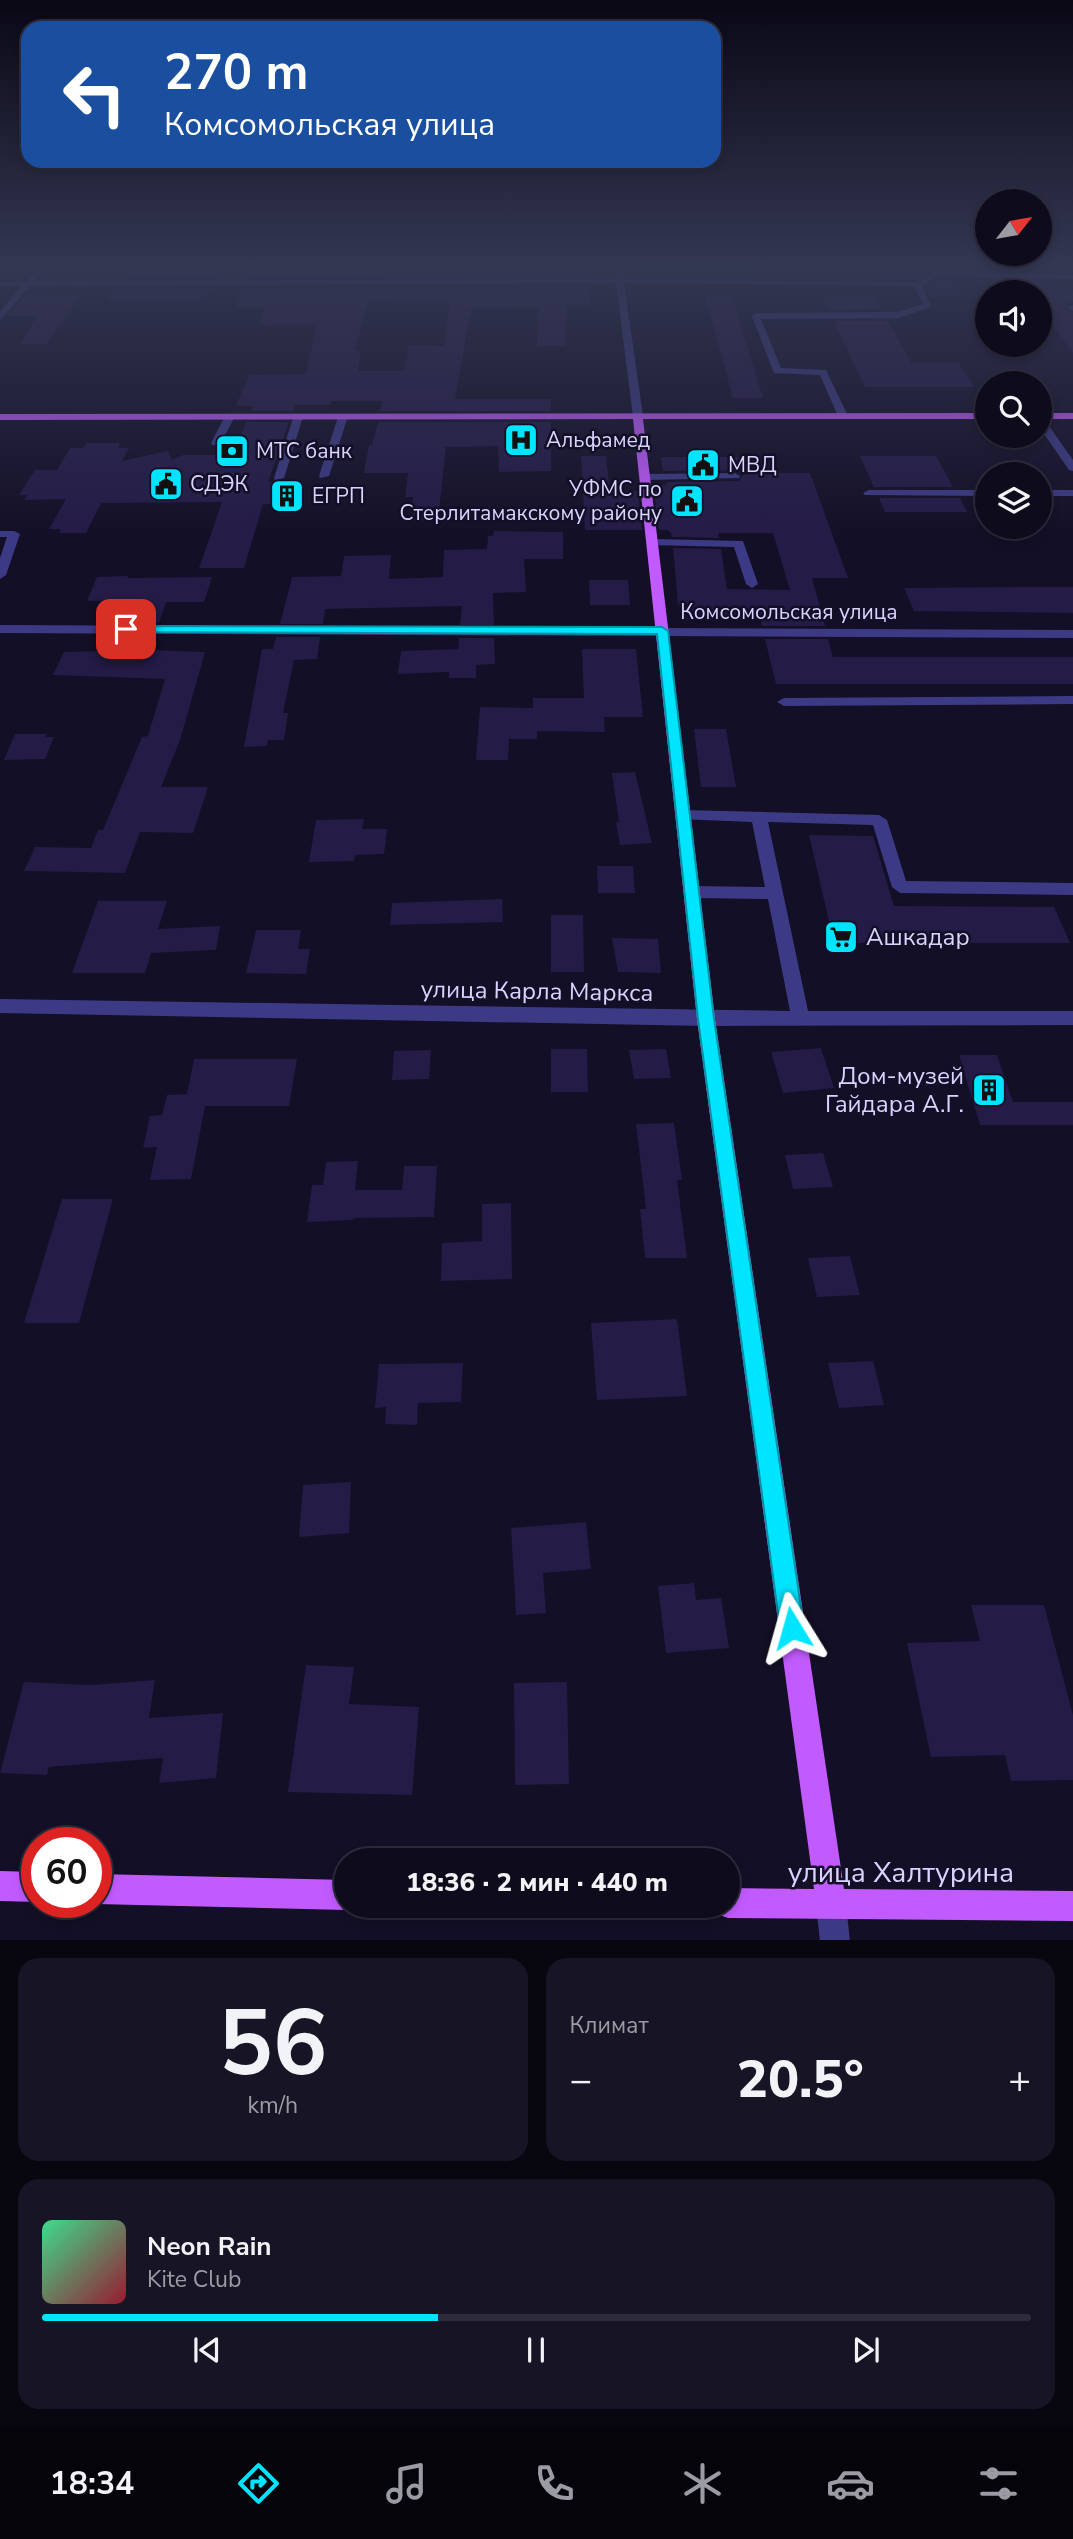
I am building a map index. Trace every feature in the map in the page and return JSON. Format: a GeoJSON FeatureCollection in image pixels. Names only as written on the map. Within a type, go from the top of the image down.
{"type":"FeatureCollection","features":[{"type":"Feature","properties":{"kind":"main road"},"geometry":{"type":"LineString","coordinates":[[638,416],[706,1019],[831,1905]]}},
{"type":"Feature","properties":{"kind":"main road"},"geometry":{"type":"LineString","coordinates":[[0,417],[975,416]]}},
{"type":"Feature","properties":{"kind":"main road"},"geometry":{"type":"LineString","coordinates":[[1052,417],[1073,416]]}},
{"type":"Feature","properties":{"kind":"main road"},"geometry":{"type":"LineString","coordinates":[[0,1886],[21,1887]]}},
{"type":"Feature","properties":{"kind":"main road"},"geometry":{"type":"LineString","coordinates":[[112,1889],[334,1895]]}},
{"type":"Feature","properties":{"kind":"main road","name":"улица Халтурина"},"geometry":{"type":"LineString","coordinates":[[740,1903],[1073,1906]]}},
{"type":"Feature","properties":{"kind":"street"},"geometry":{"type":"LineString","coordinates":[[631,357],[638,416]]}},
{"type":"Feature","properties":{"kind":"street"},"geometry":{"type":"LineString","coordinates":[[771,357],[777,371],[823,372],[843,416]]}},
{"type":"Feature","properties":{"kind":"street"},"geometry":{"type":"LineString","coordinates":[[216,443],[230,416]]}},
{"type":"Feature","properties":{"kind":"street"},"geometry":{"type":"LineString","coordinates":[[324,476],[343,416]]}},
{"type":"Feature","properties":{"kind":"street"},"geometry":{"type":"LineString","coordinates":[[279,478],[298,417]]}},
{"type":"Feature","properties":{"kind":"street"},"geometry":{"type":"LineString","coordinates":[[1052,436],[1073,468]]}},
{"type":"Feature","properties":{"kind":"street"},"geometry":{"type":"LineString","coordinates":[[646,477],[735,476]]}},
{"type":"Feature","properties":{"kind":"street"},"geometry":{"type":"LineString","coordinates":[[870,493],[975,493]]}},
{"type":"Feature","properties":{"kind":"street"},"geometry":{"type":"LineString","coordinates":[[1052,493],[1073,493]]}},
{"type":"Feature","properties":{"kind":"street"},"geometry":{"type":"LineString","coordinates":[[0,534],[14,534],[0,575]]}},
{"type":"Feature","properties":{"kind":"street"},"geometry":{"type":"LineString","coordinates":[[654,543],[739,543],[752,584]]}},
{"type":"Feature","properties":{"kind":"street","name":"Комсомольская улица"},"geometry":{"type":"LineString","coordinates":[[0,629],[1073,634]]}},
{"type":"Feature","properties":{"kind":"street"},"geometry":{"type":"LineString","coordinates":[[785,702],[1073,700]]}},
{"type":"Feature","properties":{"kind":"street"},"geometry":{"type":"LineString","coordinates":[[684,816],[878,820],[900,887],[1073,888]]}},
{"type":"Feature","properties":{"kind":"street"},"geometry":{"type":"LineString","coordinates":[[759,817],[801,1019]]}},
{"type":"Feature","properties":{"kind":"street"},"geometry":{"type":"LineString","coordinates":[[691,892],[775,892]]}},
{"type":"Feature","properties":{"kind":"street","name":"улица Карла Маркса"},"geometry":{"type":"LineString","coordinates":[[0,1006],[706,1019],[1073,1018]]}},
{"type":"Feature","properties":{"kind":"street"},"geometry":{"type":"LineString","coordinates":[[831,1905],[835,1940]]}},
{"type":"Feature","properties":{"kind":"building"},"geometry":{"type":"Polygon","coordinates":[[[310,357],[360,357],[358,371],[404,371],[407,357],[462,357],[455,399],[551,399],[551,411],[380,411],[382,401],[331,401],[330,405],[295,405],[293,411],[251,411],[253,406],[236,406],[249,375],[306,374],[310,357]]]}},
{"type":"Feature","properties":{"kind":"building"},"geometry":{"type":"Polygon","coordinates":[[[722,357],[750,357],[763,398],[733,398],[722,357]]]}},
{"type":"Feature","properties":{"kind":"building"},"geometry":{"type":"Polygon","coordinates":[[[851,357],[907,357],[911,363],[958,363],[974,387],[865,387],[851,357]]]}},
{"type":"Feature","properties":{"kind":"building"},"geometry":{"type":"Polygon","coordinates":[[[246,422],[289,422],[268,482],[302,482],[295,504],[263,504],[244,568],[199,568],[222,502],[101,503],[86,533],[59,533],[61,529],[49,529],[66,499],[24,500],[27,495],[19,495],[35,470],[57,470],[70,448],[84,448],[86,443],[120,443],[118,448],[129,448],[122,461],[168,451],[172,460],[183,455],[233,455],[246,422]]]}},
{"type":"Feature","properties":{"kind":"building"},"geometry":{"type":"Polygon","coordinates":[[[378,422],[551,422],[551,471],[499,472],[498,446],[446,447],[438,520],[411,521],[413,497],[405,497],[408,473],[364,473],[369,445],[372,445],[378,422]]]}},
{"type":"Feature","properties":{"kind":"building"},"geometry":{"type":"Polygon","coordinates":[[[581,456],[606,456],[610,491],[638,491],[642,530],[585,530],[581,456]]]}},
{"type":"Feature","properties":{"kind":"building"},"geometry":{"type":"Polygon","coordinates":[[[860,456],[936,456],[953,487],[874,487],[860,456]]]}},
{"type":"Feature","properties":{"kind":"building"},"geometry":{"type":"Polygon","coordinates":[[[661,457],[742,457],[747,473],[810,473],[848,578],[812,578],[825,626],[762,626],[760,618],[706,617],[678,605],[673,548],[721,549],[727,589],[790,590],[773,533],[718,533],[719,538],[672,537],[667,530],[659,530],[654,491],[659,491],[658,485],[666,485],[666,482],[739,481],[743,475],[735,470],[663,471],[661,457]]]}},
{"type":"Feature","properties":{"kind":"building"},"geometry":{"type":"Polygon","coordinates":[[[879,498],[960,498],[967,512],[885,512],[879,498]]]}},
{"type":"Feature","properties":{"kind":"building"},"geometry":{"type":"Polygon","coordinates":[[[494,531],[563,532],[563,559],[524,559],[526,592],[493,593],[494,625],[460,625],[462,606],[325,609],[323,624],[280,624],[292,577],[341,576],[344,556],[391,555],[389,579],[443,577],[444,550],[487,549],[488,536],[493,536],[494,531]]]}},
{"type":"Feature","properties":{"kind":"building"},"geometry":{"type":"Polygon","coordinates":[[[128,576],[127,578],[212,577],[204,602],[166,602],[159,623],[118,623],[127,600],[87,601],[97,577],[128,576]]]}},
{"type":"Feature","properties":{"kind":"building"},"geometry":{"type":"Polygon","coordinates":[[[589,580],[628,580],[630,605],[590,605],[589,580]]]}},
{"type":"Feature","properties":{"kind":"building"},"geometry":{"type":"Polygon","coordinates":[[[1073,587],[1073,613],[914,611],[904,588],[1073,587]]]}},
{"type":"Feature","properties":{"kind":"building"},"geometry":{"type":"Polygon","coordinates":[[[113,636],[154,636],[149,650],[205,652],[180,740],[161,787],[208,787],[193,833],[140,832],[125,873],[24,871],[35,847],[91,848],[98,830],[103,830],[142,737],[148,736],[165,679],[53,675],[64,652],[107,651],[113,636]]]}},
{"type":"Feature","properties":{"kind":"building"},"geometry":{"type":"Polygon","coordinates":[[[276,637],[320,637],[317,659],[294,660],[283,713],[288,713],[284,740],[268,740],[267,746],[244,747],[262,649],[273,649],[276,637]]]}},
{"type":"Feature","properties":{"kind":"building"},"geometry":{"type":"Polygon","coordinates":[[[459,638],[494,638],[495,664],[476,665],[476,678],[449,678],[449,672],[398,674],[401,651],[458,649],[459,638]]]}},
{"type":"Feature","properties":{"kind":"building"},"geometry":{"type":"Polygon","coordinates":[[[765,639],[828,639],[833,657],[1073,657],[1073,684],[776,684],[765,639]]]}},
{"type":"Feature","properties":{"kind":"building"},"geometry":{"type":"Polygon","coordinates":[[[582,649],[636,649],[643,717],[604,717],[605,732],[537,731],[537,739],[509,739],[508,760],[476,760],[480,707],[533,708],[533,698],[584,698],[582,649]]]}},
{"type":"Feature","properties":{"kind":"building"},"geometry":{"type":"Polygon","coordinates":[[[694,729],[726,729],[736,787],[701,787],[694,729]]]}},
{"type":"Feature","properties":{"kind":"building"},"geometry":{"type":"Polygon","coordinates":[[[15,734],[47,734],[45,737],[54,737],[45,759],[4,760],[15,734]]]}},
{"type":"Feature","properties":{"kind":"building"},"geometry":{"type":"Polygon","coordinates":[[[635,772],[652,843],[620,845],[612,773],[635,772]]]}},
{"type":"Feature","properties":{"kind":"building"},"geometry":{"type":"Polygon","coordinates":[[[364,819],[362,829],[387,829],[384,854],[355,855],[354,861],[309,862],[316,820],[364,819]]]}},
{"type":"Feature","properties":{"kind":"building"},"geometry":{"type":"Polygon","coordinates":[[[809,835],[873,836],[894,906],[1054,907],[1070,943],[834,943],[809,835]]]}},
{"type":"Feature","properties":{"kind":"building"},"geometry":{"type":"Polygon","coordinates":[[[597,866],[633,866],[635,893],[598,893],[597,866]]]}},
{"type":"Feature","properties":{"kind":"building"},"geometry":{"type":"Polygon","coordinates":[[[502,899],[503,922],[390,925],[392,903],[502,899]]]}},
{"type":"Feature","properties":{"kind":"building"},"geometry":{"type":"Polygon","coordinates":[[[98,901],[167,901],[158,929],[220,926],[216,950],[151,953],[145,973],[72,973],[98,901]]]}},
{"type":"Feature","properties":{"kind":"building"},"geometry":{"type":"Polygon","coordinates":[[[551,915],[583,915],[584,972],[551,972],[551,915]]]}},
{"type":"Feature","properties":{"kind":"building"},"geometry":{"type":"Polygon","coordinates":[[[256,930],[301,930],[298,949],[310,949],[306,974],[246,973],[256,930]]]}},
{"type":"Feature","properties":{"kind":"building"},"geometry":{"type":"Polygon","coordinates":[[[612,938],[658,939],[661,973],[618,972],[612,938]]]}},
{"type":"Feature","properties":{"kind":"building"},"geometry":{"type":"Polygon","coordinates":[[[821,1048],[834,1088],[783,1093],[771,1052],[821,1048]]]}},
{"type":"Feature","properties":{"kind":"building"},"geometry":{"type":"Polygon","coordinates":[[[551,1049],[587,1049],[588,1092],[551,1092],[551,1049]]]}},
{"type":"Feature","properties":{"kind":"building"},"geometry":{"type":"Polygon","coordinates":[[[666,1049],[671,1078],[634,1079],[629,1050],[666,1049]]]}},
{"type":"Feature","properties":{"kind":"building"},"geometry":{"type":"Polygon","coordinates":[[[431,1050],[429,1079],[392,1080],[394,1051],[431,1050]]]}},
{"type":"Feature","properties":{"kind":"building","name":"Дом-музей Гайдара А.Г."},"geometry":{"type":"Polygon","coordinates":[[[959,1055],[997,1055],[1013,1102],[1073,1102],[1073,1125],[980,1125],[959,1055]]]}},
{"type":"Feature","properties":{"kind":"building"},"geometry":{"type":"Polygon","coordinates":[[[194,1059],[297,1059],[289,1106],[205,1106],[191,1179],[150,1180],[157,1147],[143,1148],[150,1116],[162,1115],[167,1095],[187,1094],[194,1059]]]}},
{"type":"Feature","properties":{"kind":"building"},"geometry":{"type":"Polygon","coordinates":[[[674,1123],[682,1180],[677,1180],[687,1258],[645,1258],[640,1209],[646,1209],[636,1124],[674,1123]]]}},
{"type":"Feature","properties":{"kind":"building"},"geometry":{"type":"Polygon","coordinates":[[[823,1153],[833,1187],[793,1189],[785,1155],[823,1153]]]}},
{"type":"Feature","properties":{"kind":"building"},"geometry":{"type":"Polygon","coordinates":[[[358,1161],[355,1190],[402,1190],[404,1166],[437,1166],[434,1217],[353,1218],[307,1222],[312,1185],[323,1185],[326,1162],[358,1161]]]}},
{"type":"Feature","properties":{"kind":"building"},"geometry":{"type":"Polygon","coordinates":[[[62,1199],[113,1199],[79,1323],[24,1323],[62,1199]]]}},
{"type":"Feature","properties":{"kind":"building"},"geometry":{"type":"Polygon","coordinates":[[[511,1203],[512,1279],[441,1281],[442,1243],[482,1241],[482,1204],[511,1203]]]}},
{"type":"Feature","properties":{"kind":"building"},"geometry":{"type":"Polygon","coordinates":[[[850,1256],[860,1295],[817,1297],[808,1258],[850,1256]]]}},
{"type":"Feature","properties":{"kind":"building"},"geometry":{"type":"Polygon","coordinates":[[[677,1319],[687,1396],[597,1400],[591,1323],[677,1319]]]}},
{"type":"Feature","properties":{"kind":"building"},"geometry":{"type":"Polygon","coordinates":[[[873,1361],[884,1405],[839,1408],[828,1363],[873,1361]]]}},
{"type":"Feature","properties":{"kind":"building"},"geometry":{"type":"Polygon","coordinates":[[[463,1363],[461,1402],[418,1403],[417,1425],[385,1424],[386,1407],[375,1408],[379,1364],[463,1363]]]}},
{"type":"Feature","properties":{"kind":"building"},"geometry":{"type":"Polygon","coordinates":[[[351,1482],[349,1533],[299,1537],[303,1485],[351,1482]]]}},
{"type":"Feature","properties":{"kind":"building"},"geometry":{"type":"Polygon","coordinates":[[[586,1522],[591,1569],[543,1573],[546,1613],[516,1615],[511,1528],[586,1522]]]}},
{"type":"Feature","properties":{"kind":"building"},"geometry":{"type":"Polygon","coordinates":[[[694,1583],[696,1600],[721,1598],[729,1648],[666,1653],[658,1586],[694,1583]]]}},
{"type":"Feature","properties":{"kind":"building"},"geometry":{"type":"Polygon","coordinates":[[[971,1605],[1044,1605],[1073,1715],[1073,1780],[1011,1781],[1005,1755],[931,1757],[907,1643],[980,1641],[971,1605]]]}},
{"type":"Feature","properties":{"kind":"building"},"geometry":{"type":"Polygon","coordinates":[[[306,1665],[354,1667],[349,1704],[419,1707],[412,1795],[288,1792],[306,1665]]]}},
{"type":"Feature","properties":{"kind":"building"},"geometry":{"type":"Polygon","coordinates":[[[155,1680],[149,1718],[223,1713],[216,1778],[159,1783],[163,1758],[49,1767],[47,1775],[0,1773],[24,1682],[91,1685],[155,1680]]]}},
{"type":"Feature","properties":{"kind":"building"},"geometry":{"type":"Polygon","coordinates":[[[567,1682],[569,1784],[515,1785],[514,1683],[567,1682]]]}},
{"type":"Feature","properties":{"kind":"place","name":"Альфамед"},"geometry":{"type":"Point","coordinates":[521,440]}},
{"type":"Feature","properties":{"kind":"place","name":"МТС банк"},"geometry":{"type":"Point","coordinates":[232,451]}},
{"type":"Feature","properties":{"kind":"place","name":"МВД"},"geometry":{"type":"Point","coordinates":[703,465]}},
{"type":"Feature","properties":{"kind":"place","name":"СДЭК"},"geometry":{"type":"Point","coordinates":[166,484]}},
{"type":"Feature","properties":{"kind":"place","name":"ЕГРП"},"geometry":{"type":"Point","coordinates":[287,496]}},
{"type":"Feature","properties":{"kind":"place","name":"УФМС по Стерлитамакскому району"},"geometry":{"type":"Point","coordinates":[687,501]}},
{"type":"Feature","properties":{"kind":"place","name":"Ашкадар"},"geometry":{"type":"Point","coordinates":[841,937]}},
{"type":"Feature","properties":{"kind":"place","name":"Дом-музей Гайдара А.Г."},"geometry":{"type":"Point","coordinates":[989,1090]}},
{"type":"Feature","properties":{"kind":"route"},"geometry":{"type":"LineString","coordinates":[[126,629],[662,631],[706,1019],[792,1628]]}}]}
